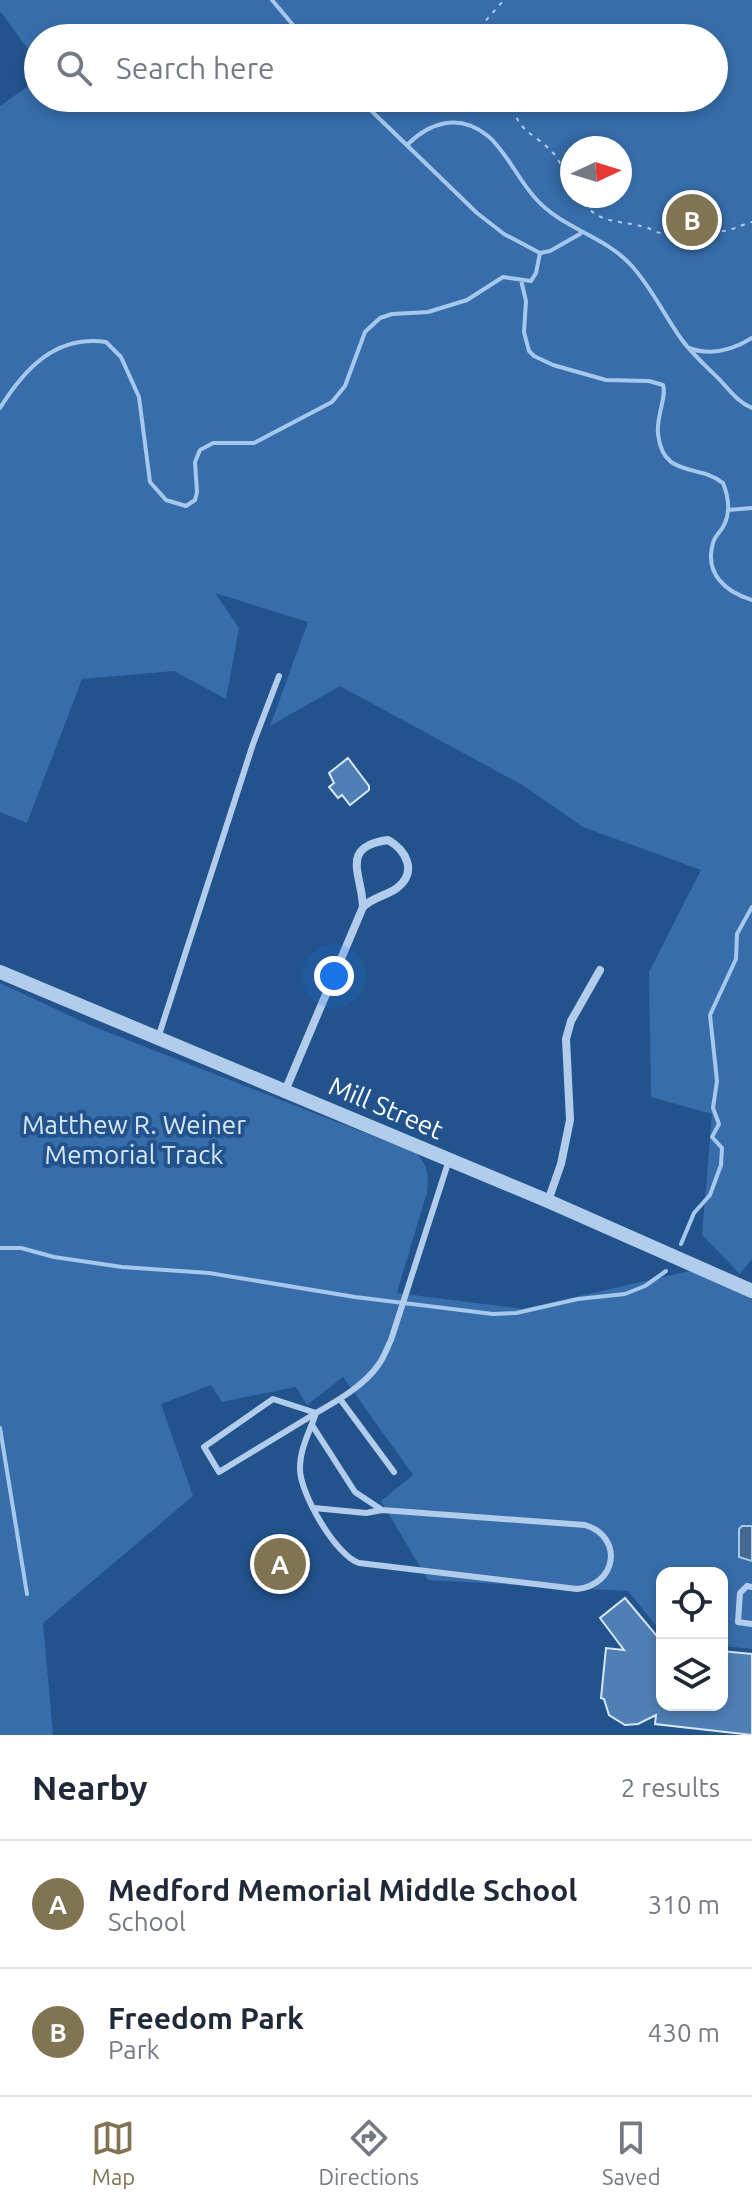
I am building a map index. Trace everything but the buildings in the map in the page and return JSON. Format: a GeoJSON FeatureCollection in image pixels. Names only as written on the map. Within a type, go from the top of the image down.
{"type":"FeatureCollection","features":[{"type":"Feature","properties":{"kind":"street"},"geometry":{"type":"LineString","coordinates":[[285,1091],[363,907],[398,887],[406,874],[408,860],[402,848],[388,840],[364,847],[356,856],[355,873],[362,888],[363,907]]}},
{"type":"Feature","properties":{"kind":"street"},"geometry":{"type":"LineString","coordinates":[[548,1201],[570,1120],[566,1049],[568,1030],[600,970]]}},
{"type":"Feature","properties":{"kind":"street","name":"Mill Street"},"geometry":{"type":"LineString","coordinates":[[0,972],[548,1201],[752,1291]]}},
{"type":"Feature","properties":{"kind":"lane"},"geometry":{"type":"LineString","coordinates":[[158,1038],[253,744],[279,676]]}},
{"type":"Feature","properties":{"kind":"lane"},"geometry":{"type":"LineString","coordinates":[[316,1413],[273,1399],[204,1447],[219,1472],[340,1399],[379,1365],[401,1311],[449,1160]]}},
{"type":"Feature","properties":{"kind":"lane"},"geometry":{"type":"LineString","coordinates":[[340,1399],[394,1472]]}},
{"type":"Feature","properties":{"kind":"lane"},"geometry":{"type":"LineString","coordinates":[[314,1508],[585,1525],[596,1528],[604,1535],[609,1545],[609,1568],[597,1584],[577,1589],[359,1563],[346,1557],[314,1508],[300,1480],[301,1453],[316,1413]]}},
{"type":"Feature","properties":{"kind":"lane"},"geometry":{"type":"LineString","coordinates":[[312,1425],[355,1492],[382,1510]]}},
{"type":"Feature","properties":{"kind":"lane"},"geometry":{"type":"LineString","coordinates":[[752,1587],[747,1586],[740,1593],[738,1622],[752,1624]]}},
{"type":"Feature","properties":{"kind":"path"},"geometry":{"type":"LineString","coordinates":[[483,24],[504,0]]}},
{"type":"Feature","properties":{"kind":"path"},"geometry":{"type":"LineString","coordinates":[[514,112],[518,122],[552,152],[560,167]]}},
{"type":"Feature","properties":{"kind":"path"},"geometry":{"type":"LineString","coordinates":[[682,223],[680,211],[684,200]]}},
{"type":"Feature","properties":{"kind":"path"},"geometry":{"type":"LineString","coordinates":[[693,221],[702,205]]}},
{"type":"Feature","properties":{"kind":"path"},"geometry":{"type":"LineString","coordinates":[[587,208],[591,213],[619,224],[648,228],[663,234],[682,223],[693,221],[713,230],[726,231],[752,222]]}},
{"type":"Feature","properties":{"kind":"green space"},"geometry":{"type":"Polygon","coordinates":[[[0,0],[752,0],[752,1259],[740,1274],[702,1235],[712,1114],[651,1097],[649,972],[701,870],[583,827],[524,786],[340,686],[270,726],[308,622],[215,593],[239,628],[226,699],[174,671],[82,679],[27,823],[0,812],[0,106],[24,89],[24,112],[728,112],[728,24],[24,24],[24,44],[0,11],[0,0]]]}},
{"type":"Feature","properties":{"kind":"green space","name":"Matthew R. Weiner Memorial Track"},"geometry":{"type":"Polygon","coordinates":[[[0,983],[92,1026],[416,1153],[427,1171],[427,1192],[397,1293],[523,1309],[707,1267],[752,1287],[752,1649],[728,1647],[728,1567],[656,1567],[656,1626],[628,1591],[428,1580],[381,1501],[413,1475],[343,1377],[307,1405],[296,1387],[222,1402],[211,1385],[161,1404],[193,1496],[43,1623],[53,1735],[0,1735],[0,983]]]}},
{"type":"Feature","properties":{"kind":"shaded area"},"geometry":{"type":"Polygon","coordinates":[[[752,1526],[752,1561],[739,1557],[739,1529],[752,1526]]]}},
{"type":"Feature","properties":{"kind":"waterway"},"geometry":{"type":"LineString","coordinates":[[272,0],[292,24]]}},
{"type":"Feature","properties":{"kind":"waterway"},"geometry":{"type":"LineString","coordinates":[[372,112],[477,213],[504,234],[540,253],[550,251],[580,234]]}},
{"type":"Feature","properties":{"kind":"waterway"},"geometry":{"type":"LineString","coordinates":[[407,145],[425,131],[445,123],[466,124],[488,136],[530,192],[547,209],[608,246],[631,265],[686,345],[734,396],[752,408]]}},
{"type":"Feature","properties":{"kind":"waterway"},"geometry":{"type":"LineString","coordinates":[[0,408],[20,380],[44,357],[72,344],[106,342],[121,357],[139,397],[150,482],[166,500],[186,506],[195,500],[195,462],[200,450],[213,443],[254,443],[332,402],[345,386],[365,332],[380,318],[392,314],[428,312],[467,300],[503,277],[531,281],[540,253]]}},
{"type":"Feature","properties":{"kind":"waterway"},"geometry":{"type":"LineString","coordinates":[[521,280],[526,301],[524,332],[529,351],[534,356],[553,365],[606,380],[649,381],[663,385],[658,427],[661,448],[674,464],[723,483],[728,511],[726,522],[714,541],[712,564],[726,587],[752,600]]}},
{"type":"Feature","properties":{"kind":"waterway"},"geometry":{"type":"LineString","coordinates":[[689,348],[705,352],[722,350],[752,338]]}},
{"type":"Feature","properties":{"kind":"waterway"},"geometry":{"type":"LineString","coordinates":[[728,510],[752,508]]}},
{"type":"Feature","properties":{"kind":"waterway"},"geometry":{"type":"LineString","coordinates":[[681,1244],[694,1213],[710,1195],[721,1165],[722,1148],[712,1137],[719,1124],[713,1108],[717,1081],[710,1015],[736,959],[737,934],[752,907]]}},
{"type":"Feature","properties":{"kind":"waterway"},"geometry":{"type":"LineString","coordinates":[[0,1248],[21,1248],[54,1257],[122,1267],[209,1273],[355,1297],[493,1314],[516,1313],[578,1299],[625,1294],[645,1286],[666,1271]]}},
{"type":"Feature","properties":{"kind":"waterway"},"geometry":{"type":"LineString","coordinates":[[0,1428],[27,1594]]}},
{"type":"Feature","properties":{"kind":"place","name":"Freedom Park"},"geometry":{"type":"Point","coordinates":[692,220]}},
{"type":"Feature","properties":{"kind":"place","name":"Medford Memorial Middle School"},"geometry":{"type":"Point","coordinates":[280,1564]}}]}
